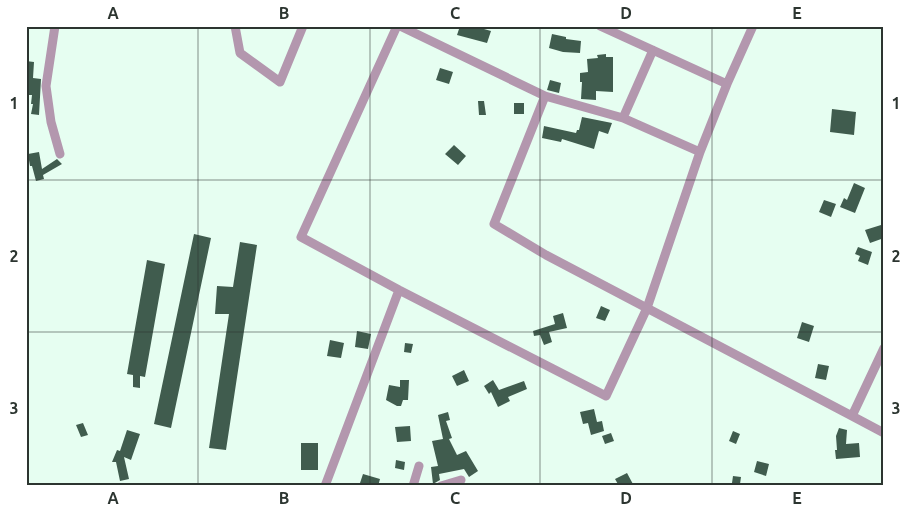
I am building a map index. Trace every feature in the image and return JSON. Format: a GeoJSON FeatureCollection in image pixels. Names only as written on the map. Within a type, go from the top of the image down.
{"type":"FeatureCollection","features":[{"type":"Feature","properties":{"kind":"street"},"geometry":{"type":"LineString","coordinates":[[55,26],[46,86],[51,122],[60,154]]}},
{"type":"Feature","properties":{"kind":"street"},"geometry":{"type":"LineString","coordinates":[[235,26],[240,53],[280,82],[303,26]]}},
{"type":"Feature","properties":{"kind":"street"},"geometry":{"type":"LineString","coordinates":[[700,152],[623,118],[545,96],[398,26],[302,237],[399,290],[606,396],[647,308],[700,152],[753,26]]}},
{"type":"Feature","properties":{"kind":"street"},"geometry":{"type":"LineString","coordinates":[[600,26],[727,84]]}},
{"type":"Feature","properties":{"kind":"street"},"geometry":{"type":"LineString","coordinates":[[623,118],[653,50]]}},
{"type":"Feature","properties":{"kind":"street"},"geometry":{"type":"LineString","coordinates":[[545,96],[494,224],[546,255],[884,433]]}},
{"type":"Feature","properties":{"kind":"street"},"geometry":{"type":"LineString","coordinates":[[325,486],[399,290]]}},
{"type":"Feature","properties":{"kind":"street"},"geometry":{"type":"LineString","coordinates":[[852,416],[884,348]]}},
{"type":"Feature","properties":{"kind":"street"},"geometry":{"type":"LineString","coordinates":[[413,486],[419,466]]}},
{"type":"Feature","properties":{"kind":"street"},"geometry":{"type":"LineString","coordinates":[[441,486],[461,480]]}},
{"type":"Feature","properties":{"kind":"building"},"geometry":{"type":"Polygon","coordinates":[[[460,26],[477,27],[491,31],[487,43],[457,35],[460,26]]]}},
{"type":"Feature","properties":{"kind":"building"},"geometry":{"type":"Polygon","coordinates":[[[552,34],[566,37],[566,39],[581,41],[580,53],[563,52],[549,48],[552,34]]]}},
{"type":"Feature","properties":{"kind":"building"},"geometry":{"type":"Polygon","coordinates":[[[606,54],[606,57],[613,57],[613,92],[596,91],[596,100],[581,99],[582,82],[580,82],[580,73],[588,72],[587,59],[598,58],[597,55],[606,54]]]}},
{"type":"Feature","properties":{"kind":"building"},"geometry":{"type":"Polygon","coordinates":[[[26,61],[34,62],[33,78],[41,79],[39,115],[31,114],[32,95],[26,95],[26,61]]]}},
{"type":"Feature","properties":{"kind":"building"},"geometry":{"type":"Polygon","coordinates":[[[440,68],[453,72],[449,84],[436,80],[440,68]]]}},
{"type":"Feature","properties":{"kind":"building"},"geometry":{"type":"Polygon","coordinates":[[[550,80],[561,83],[559,93],[547,90],[550,80]]]}},
{"type":"Feature","properties":{"kind":"building"},"geometry":{"type":"Polygon","coordinates":[[[478,101],[484,101],[486,115],[479,115],[478,101]]]}},
{"type":"Feature","properties":{"kind":"building"},"geometry":{"type":"Polygon","coordinates":[[[514,103],[524,103],[524,114],[514,114],[514,103]]]}},
{"type":"Feature","properties":{"kind":"building"},"geometry":{"type":"Polygon","coordinates":[[[832,109],[856,112],[854,135],[830,132],[832,109]]]}},
{"type":"Feature","properties":{"kind":"building"},"geometry":{"type":"Polygon","coordinates":[[[582,117],[612,123],[608,134],[599,131],[594,149],[562,139],[561,142],[542,138],[544,126],[576,133],[579,130],[582,117]]]}},
{"type":"Feature","properties":{"kind":"building"},"geometry":{"type":"Polygon","coordinates":[[[454,145],[466,156],[458,165],[445,154],[454,145]]]}},
{"type":"Feature","properties":{"kind":"building"},"geometry":{"type":"Polygon","coordinates":[[[39,152],[42,169],[57,159],[62,164],[43,175],[44,179],[36,181],[28,154],[39,152]]]}},
{"type":"Feature","properties":{"kind":"building"},"geometry":{"type":"Polygon","coordinates":[[[854,183],[865,188],[855,213],[840,207],[844,198],[847,200],[854,183]]]}},
{"type":"Feature","properties":{"kind":"building"},"geometry":{"type":"Polygon","coordinates":[[[824,200],[836,204],[831,217],[819,212],[824,200]]]}},
{"type":"Feature","properties":{"kind":"building"},"geometry":{"type":"Polygon","coordinates":[[[881,225],[884,238],[870,243],[865,230],[881,225]]]}},
{"type":"Feature","properties":{"kind":"building"},"geometry":{"type":"Polygon","coordinates":[[[194,234],[211,238],[171,428],[154,424],[194,234]]]}},
{"type":"Feature","properties":{"kind":"building"},"geometry":{"type":"Polygon","coordinates":[[[240,242],[257,245],[226,450],[209,448],[229,314],[215,314],[217,286],[233,287],[240,242]]]}},
{"type":"Feature","properties":{"kind":"building"},"geometry":{"type":"Polygon","coordinates":[[[858,247],[872,252],[868,265],[858,261],[860,256],[855,254],[858,247]]]}},
{"type":"Feature","properties":{"kind":"building"},"geometry":{"type":"Polygon","coordinates":[[[147,260],[165,264],[145,377],[140,376],[140,388],[133,387],[133,375],[127,374],[147,260]]]}},
{"type":"Feature","properties":{"kind":"building"},"geometry":{"type":"Polygon","coordinates":[[[601,306],[610,310],[605,321],[596,318],[601,306]]]}},
{"type":"Feature","properties":{"kind":"building"},"geometry":{"type":"Polygon","coordinates":[[[563,313],[567,328],[549,332],[552,342],[544,345],[540,335],[534,336],[533,331],[555,324],[553,316],[563,313]]]}},
{"type":"Feature","properties":{"kind":"building"},"geometry":{"type":"Polygon","coordinates":[[[802,322],[814,326],[809,342],[797,338],[802,322]]]}},
{"type":"Feature","properties":{"kind":"building"},"geometry":{"type":"Polygon","coordinates":[[[357,331],[371,334],[368,349],[355,347],[357,331]]]}},
{"type":"Feature","properties":{"kind":"building"},"geometry":{"type":"Polygon","coordinates":[[[330,340],[344,343],[341,358],[327,356],[330,340]]]}},
{"type":"Feature","properties":{"kind":"building"},"geometry":{"type":"Polygon","coordinates":[[[405,343],[413,344],[411,353],[404,352],[405,343]]]}},
{"type":"Feature","properties":{"kind":"building"},"geometry":{"type":"Polygon","coordinates":[[[818,364],[829,366],[826,380],[815,378],[818,364]]]}},
{"type":"Feature","properties":{"kind":"building"},"geometry":{"type":"Polygon","coordinates":[[[464,370],[469,381],[457,386],[452,376],[464,370]]]}},
{"type":"Feature","properties":{"kind":"building"},"geometry":{"type":"Polygon","coordinates":[[[400,380],[409,380],[408,400],[403,400],[401,406],[397,406],[386,400],[389,385],[400,387],[400,380]]]}},
{"type":"Feature","properties":{"kind":"building"},"geometry":{"type":"Polygon","coordinates":[[[493,380],[499,390],[524,381],[527,389],[508,397],[510,401],[498,407],[491,392],[489,394],[484,386],[493,380]]]}},
{"type":"Feature","properties":{"kind":"building"},"geometry":{"type":"Polygon","coordinates":[[[594,409],[597,422],[602,421],[604,431],[591,435],[588,423],[583,424],[580,412],[594,409]]]}},
{"type":"Feature","properties":{"kind":"building"},"geometry":{"type":"Polygon","coordinates":[[[448,412],[450,420],[446,421],[452,438],[449,439],[457,455],[466,451],[478,471],[469,477],[464,469],[439,474],[440,480],[433,484],[431,467],[438,466],[432,441],[443,439],[438,415],[448,412]]]}},
{"type":"Feature","properties":{"kind":"building"},"geometry":{"type":"Polygon","coordinates":[[[83,423],[88,435],[81,437],[76,425],[83,423]]]}},
{"type":"Feature","properties":{"kind":"building"},"geometry":{"type":"Polygon","coordinates":[[[410,426],[411,441],[397,442],[395,427],[410,426]]]}},
{"type":"Feature","properties":{"kind":"building"},"geometry":{"type":"Polygon","coordinates":[[[839,428],[847,430],[846,444],[859,443],[860,457],[836,459],[836,436],[839,428]]]}},
{"type":"Feature","properties":{"kind":"building"},"geometry":{"type":"Polygon","coordinates":[[[127,430],[140,434],[131,460],[124,457],[129,479],[120,481],[116,462],[112,462],[117,450],[120,451],[127,430]]]}},
{"type":"Feature","properties":{"kind":"building"},"geometry":{"type":"Polygon","coordinates":[[[733,431],[740,434],[736,444],[729,441],[733,431]]]}},
{"type":"Feature","properties":{"kind":"building"},"geometry":{"type":"Polygon","coordinates":[[[611,433],[614,441],[605,444],[602,436],[611,433]]]}},
{"type":"Feature","properties":{"kind":"building"},"geometry":{"type":"Polygon","coordinates":[[[301,443],[318,443],[318,470],[301,470],[301,443]]]}},
{"type":"Feature","properties":{"kind":"building"},"geometry":{"type":"Polygon","coordinates":[[[396,460],[405,462],[404,470],[395,468],[396,460]]]}},
{"type":"Feature","properties":{"kind":"building"},"geometry":{"type":"Polygon","coordinates":[[[757,461],[769,464],[766,476],[754,472],[757,461]]]}},
{"type":"Feature","properties":{"kind":"building"},"geometry":{"type":"Polygon","coordinates":[[[627,473],[634,486],[619,486],[615,479],[627,473]]]}},
{"type":"Feature","properties":{"kind":"building"},"geometry":{"type":"Polygon","coordinates":[[[363,474],[380,479],[378,486],[359,486],[363,474]]]}},
{"type":"Feature","properties":{"kind":"building"},"geometry":{"type":"Polygon","coordinates":[[[733,476],[741,477],[740,484],[732,483],[733,476]]]}}]}
